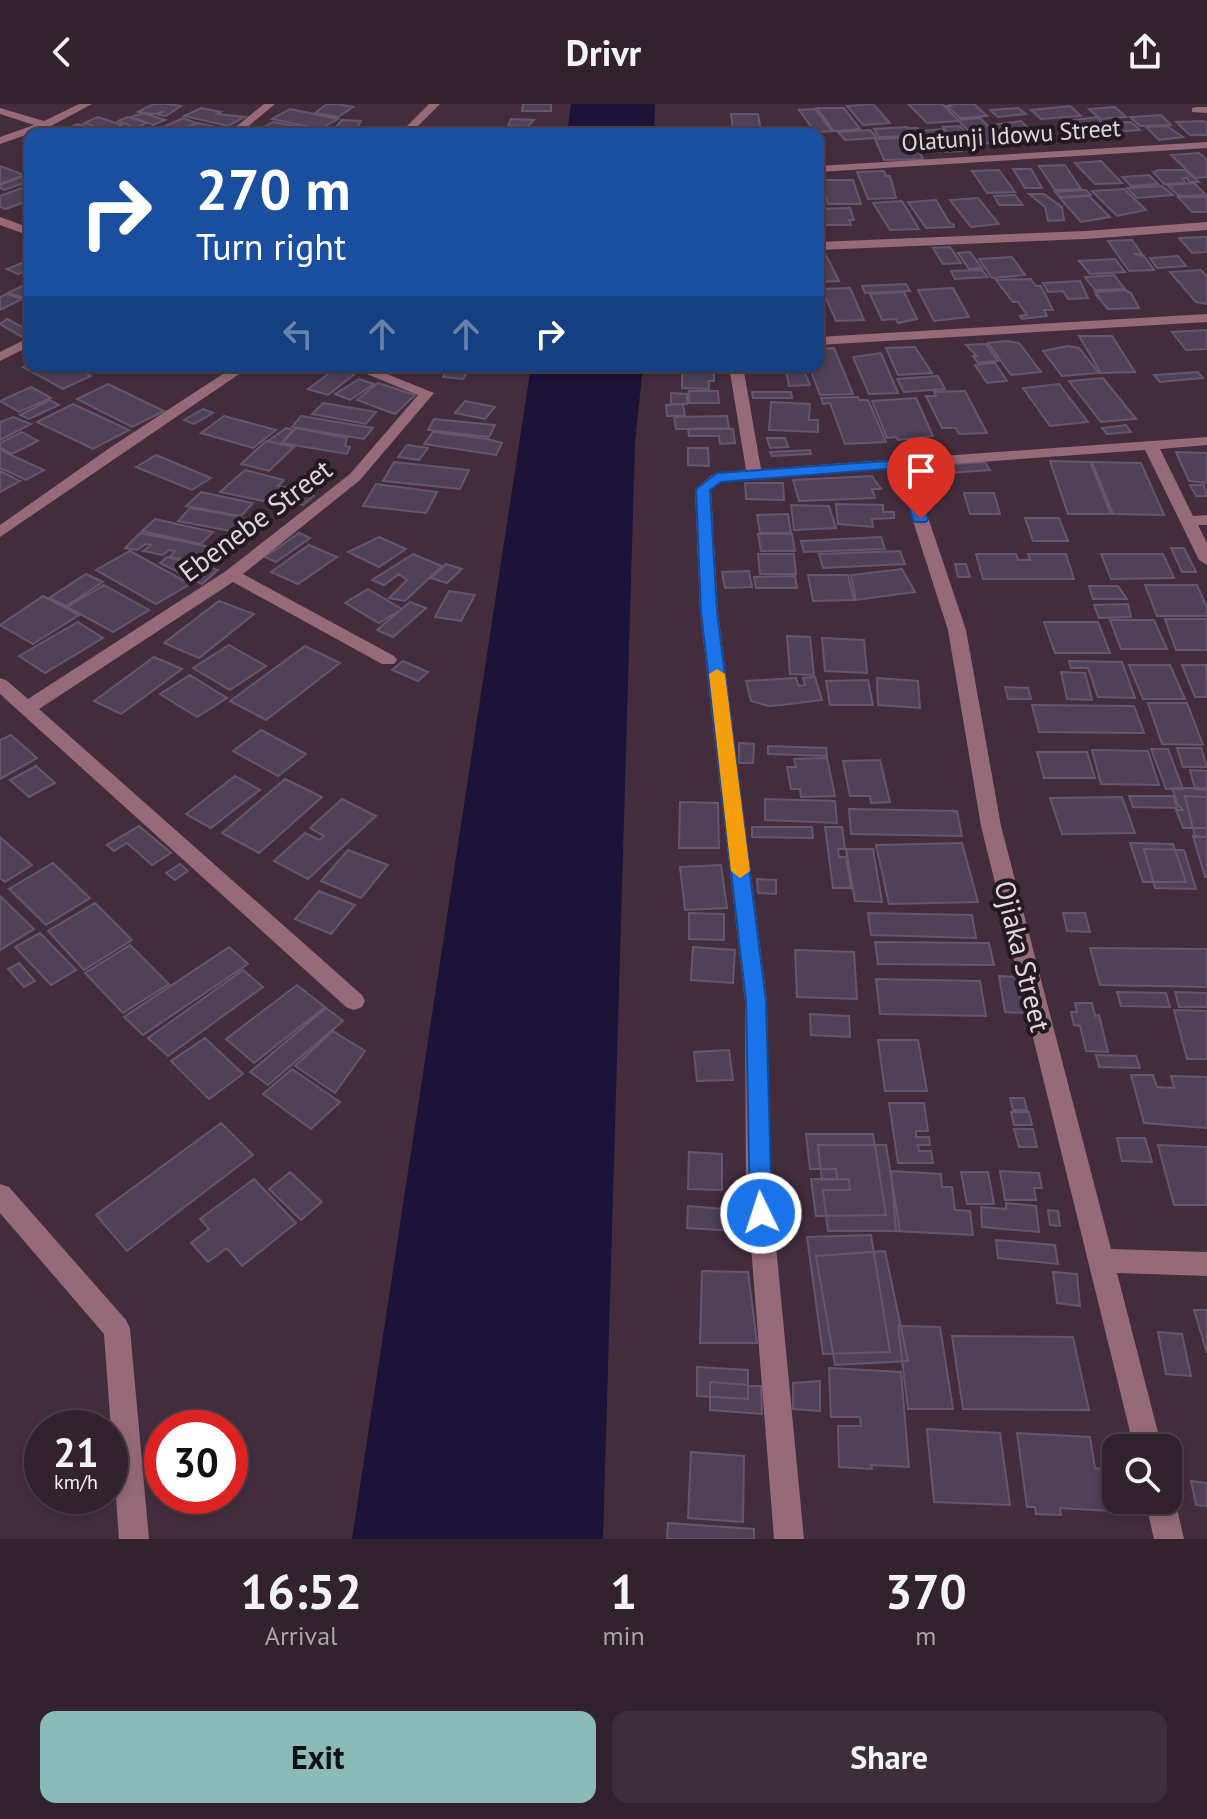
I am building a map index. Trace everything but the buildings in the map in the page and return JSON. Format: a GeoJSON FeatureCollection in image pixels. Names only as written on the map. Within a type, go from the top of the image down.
{"type":"FeatureCollection","features":[{"type":"Feature","properties":{"kind":"street"},"geometry":{"type":"LineString","coordinates":[[37,128],[87,104]]}},
{"type":"Feature","properties":{"kind":"street"},"geometry":{"type":"LineString","coordinates":[[240,128],[270,104]]}},
{"type":"Feature","properties":{"kind":"street"},"geometry":{"type":"LineString","coordinates":[[410,128],[435,104]]}},
{"type":"Feature","properties":{"kind":"street"},"geometry":{"type":"LineString","coordinates":[[0,111],[45,125]]}},
{"type":"Feature","properties":{"kind":"street"},"geometry":{"type":"LineString","coordinates":[[0,141],[24,132]]}},
{"type":"Feature","properties":{"kind":"street","name":"Olatunji Idowu Street"},"geometry":{"type":"LineString","coordinates":[[824,169],[1207,145]]}},
{"type":"Feature","properties":{"kind":"street"},"geometry":{"type":"LineString","coordinates":[[0,221],[24,229]]}},
{"type":"Feature","properties":{"kind":"street"},"geometry":{"type":"LineString","coordinates":[[824,246],[1086,235],[1207,226]]}},
{"type":"Feature","properties":{"kind":"street"},"geometry":{"type":"LineString","coordinates":[[0,239],[24,231]]}},
{"type":"Feature","properties":{"kind":"street"},"geometry":{"type":"LineString","coordinates":[[824,341],[1207,318]]}},
{"type":"Feature","properties":{"kind":"street"},"geometry":{"type":"LineString","coordinates":[[0,357],[24,344]]}},
{"type":"Feature","properties":{"kind":"street"},"geometry":{"type":"LineString","coordinates":[[0,532],[116,450],[235,372]]}},
{"type":"Feature","properties":{"kind":"street","name":"Ebenebe Street"},"geometry":{"type":"LineString","coordinates":[[29,707],[232,575],[355,477],[427,393],[371,372]]}},
{"type":"Feature","properties":{"kind":"street"},"geometry":{"type":"LineString","coordinates":[[737,372],[754,474]]}},
{"type":"Feature","properties":{"kind":"street"},"geometry":{"type":"LineString","coordinates":[[789,1539],[758,1183],[756,1001],[709,612],[703,489],[717,478],[754,474],[1207,441]]}},
{"type":"Feature","properties":{"kind":"street"},"geometry":{"type":"LineString","coordinates":[[1151,446],[1207,560]]}},
{"type":"Feature","properties":{"kind":"street","name":"Ojiaka Street"},"geometry":{"type":"LineString","coordinates":[[902,464],[957,630],[991,826],[1145,1434]]}},
{"type":"Feature","properties":{"kind":"street"},"geometry":{"type":"LineString","coordinates":[[1187,521],[1207,520]]}},
{"type":"Feature","properties":{"kind":"street"},"geometry":{"type":"LineString","coordinates":[[232,575],[388,660]]}},
{"type":"Feature","properties":{"kind":"street"},"geometry":{"type":"LineString","coordinates":[[0,684],[354,1001]]}},
{"type":"Feature","properties":{"kind":"street"},"geometry":{"type":"LineString","coordinates":[[0,1195],[117,1329],[134,1539]]}},
{"type":"Feature","properties":{"kind":"street"},"geometry":{"type":"LineString","coordinates":[[1102,1261],[1207,1264]]}},
{"type":"Feature","properties":{"kind":"street"},"geometry":{"type":"LineString","coordinates":[[1163,1514],[1169,1539]]}},
{"type":"Feature","properties":{"kind":"shaded area"},"geometry":{"type":"Polygon","coordinates":[[[571,104],[655,104],[654,128],[568,128],[571,104]]]}},
{"type":"Feature","properties":{"kind":"shaded area"},"geometry":{"type":"Polygon","coordinates":[[[530,372],[642,372],[635,443],[603,1539],[352,1539],[530,372]]]}},
{"type":"Feature","properties":{"kind":"slow traffic"},"geometry":{"type":"LineString","coordinates":[[717,674],[740,871]]}},
{"type":"Feature","properties":{"kind":"route"},"geometry":{"type":"LineString","coordinates":[[761,1213],[756,1001],[709,612],[703,489],[717,478],[902,464],[921,519]]}}]}
